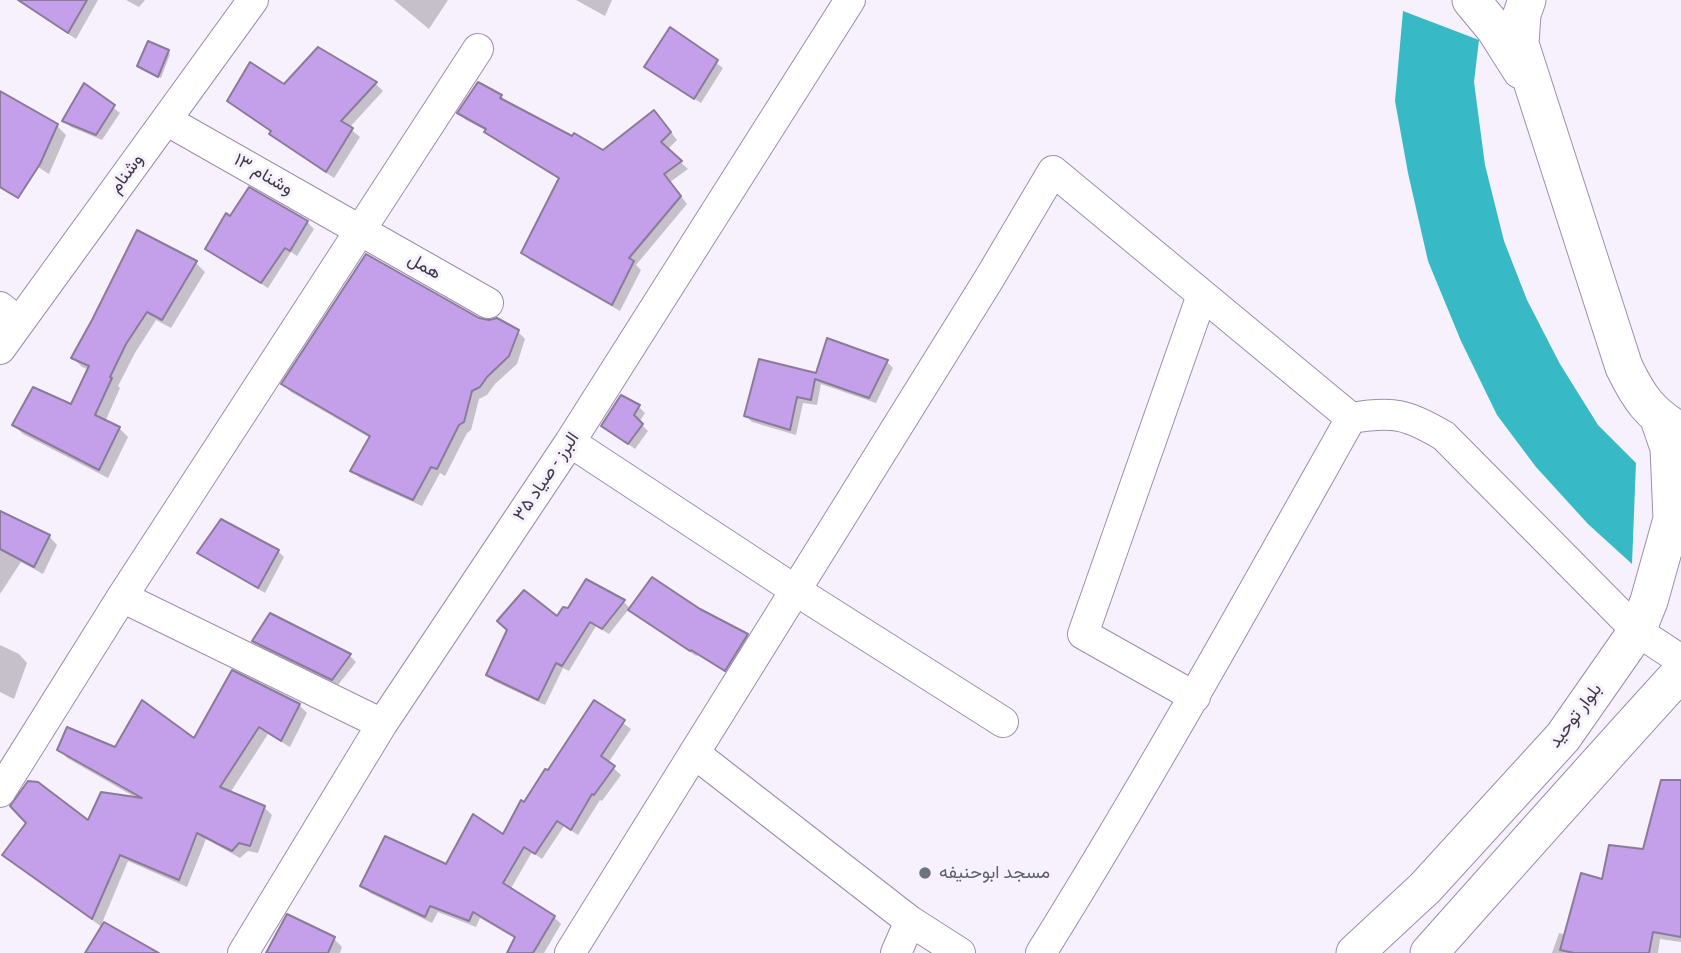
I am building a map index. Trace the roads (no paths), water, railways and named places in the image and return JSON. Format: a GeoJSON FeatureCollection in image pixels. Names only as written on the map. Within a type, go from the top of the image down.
{"type":"FeatureCollection","features":[{"type":"Feature","properties":{"kind":"main road"},"geometry":{"type":"LineString","coordinates":[[1471,0],[1494,29],[1536,94]]}},
{"type":"Feature","properties":{"kind":"main road"},"geometry":{"type":"LineString","coordinates":[[1527,0],[1522,14],[1520,44],[1624,368],[1636,392],[1670,425]]}},
{"type":"Feature","properties":{"kind":"main road","name":"بلوار توحید"},"geometry":{"type":"LineString","coordinates":[[1355,953],[1425,888],[1563,737],[1637,631],[1649,601],[1672,519],[1670,425]]}},
{"type":"Feature","properties":{"kind":"main road"},"geometry":{"type":"LineString","coordinates":[[1429,953],[1681,672]]}},
{"type":"Feature","properties":{"kind":"street","name":"وشنام"},"geometry":{"type":"LineString","coordinates":[[0,349],[10,314],[166,120],[253,0]]}},
{"type":"Feature","properties":{"kind":"street","name":"البرز - صیاد ۳۵"},"geometry":{"type":"LineString","coordinates":[[243,953],[382,724],[570,442],[850,0]]}},
{"type":"Feature","properties":{"kind":"street"},"geometry":{"type":"LineString","coordinates":[[0,792],[122,597],[478,49]]}},
{"type":"Feature","properties":{"kind":"street","name":"وشنام ۱۳"},"geometry":{"type":"LineString","coordinates":[[166,120],[360,230]]}},
{"type":"Feature","properties":{"kind":"street"},"geometry":{"type":"LineString","coordinates":[[570,953],[989,279],[1053,170],[1351,418],[1380,414],[1399,415],[1444,436],[1637,631],[1681,660]]}},
{"type":"Feature","properties":{"kind":"street","name":"همل"},"geometry":{"type":"LineString","coordinates":[[360,230],[488,303]]}},
{"type":"Feature","properties":{"kind":"street"},"geometry":{"type":"LineString","coordinates":[[1195,697],[1083,634],[1202,295]]}},
{"type":"Feature","properties":{"kind":"street"},"geometry":{"type":"LineString","coordinates":[[1041,953],[1195,697],[1351,418]]}},
{"type":"Feature","properties":{"kind":"street"},"geometry":{"type":"LineString","coordinates":[[570,442],[795,590],[1003,722]]}},
{"type":"Feature","properties":{"kind":"street"},"geometry":{"type":"LineString","coordinates":[[122,597],[382,724]]}},
{"type":"Feature","properties":{"kind":"street"},"geometry":{"type":"LineString","coordinates":[[694,753],[910,921],[960,953]]}},
{"type":"Feature","properties":{"kind":"street"},"geometry":{"type":"LineString","coordinates":[[896,953],[910,921]]}},
{"type":"Feature","properties":{"kind":"water"},"geometry":{"type":"Polygon","coordinates":[[[1403,11],[1479,40],[1474,82],[1485,165],[1504,241],[1527,300],[1560,364],[1598,425],[1636,463],[1632,564],[1588,524],[1536,467],[1497,415],[1461,341],[1428,261],[1395,101],[1403,11]]]}},
{"type":"Feature","properties":{"kind":"place","name":"مسجد ابوحنیفه"},"geometry":{"type":"Point","coordinates":[925,873]}}]}
